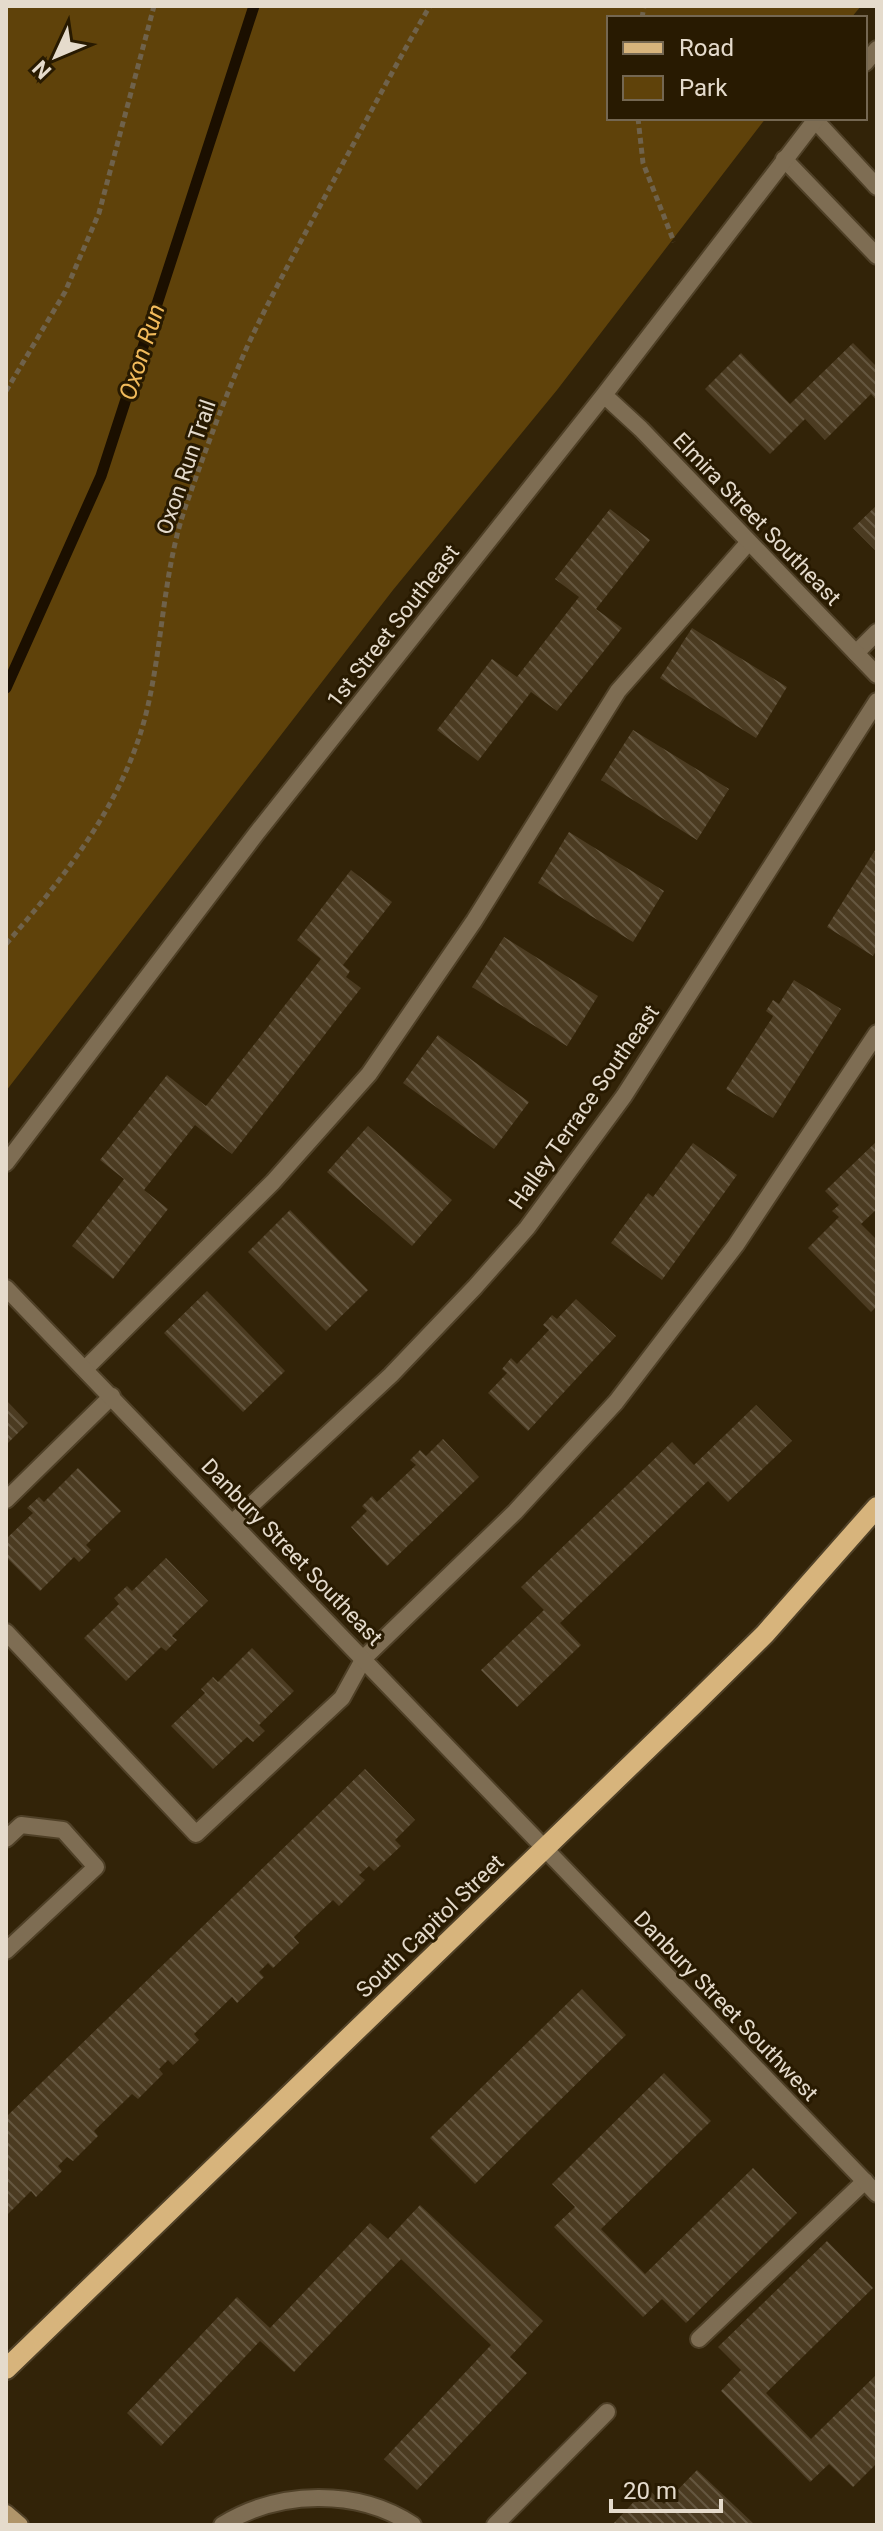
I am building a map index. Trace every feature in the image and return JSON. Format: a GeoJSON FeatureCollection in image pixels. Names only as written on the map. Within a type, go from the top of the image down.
{"type":"FeatureCollection","features":[{"type":"Feature","properties":{"kind":"main road","name":"South Capitol Street"},"geometry":{"type":"LineString","coordinates":[[6,2369],[765,1634],[877,1507]]}},
{"type":"Feature","properties":{"kind":"street","name":"1st Street Southeast"},"geometry":{"type":"LineString","coordinates":[[6,1163],[256,834],[604,395],[815,120]]}},
{"type":"Feature","properties":{"kind":"street"},"geometry":{"type":"LineString","coordinates":[[817,120],[877,187]]}},
{"type":"Feature","properties":{"kind":"street"},"geometry":{"type":"LineString","coordinates":[[784,159],[877,256]]}},
{"type":"Feature","properties":{"kind":"street","name":"Elmira Street Southeast"},"geometry":{"type":"LineString","coordinates":[[604,395],[658,446],[877,675]]}},
{"type":"Feature","properties":{"kind":"street"},"geometry":{"type":"LineString","coordinates":[[85,1369],[273,1182],[369,1074],[474,921],[618,691],[748,543]]}},
{"type":"Feature","properties":{"kind":"street"},"geometry":{"type":"LineString","coordinates":[[856,653],[877,632]]}},
{"type":"Feature","properties":{"kind":"street","name":"Halley Terrace Southeast"},"geometry":{"type":"LineString","coordinates":[[233,1522],[420,1346],[544,1206],[624,1096],[877,701]]}},
{"type":"Feature","properties":{"kind":"street"},"geometry":{"type":"LineString","coordinates":[[6,1632],[196,1834],[342,1698],[364,1658],[515,1512],[616,1402],[736,1245],[877,1033]]}},
{"type":"Feature","properties":{"kind":"street","name":"Danbury Street Southeast"},"geometry":{"type":"LineString","coordinates":[[6,1288],[544,1849]]}},
{"type":"Feature","properties":{"kind":"street"},"geometry":{"type":"LineString","coordinates":[[6,1500],[112,1396]]}},
{"type":"Feature","properties":{"kind":"street"},"geometry":{"type":"LineString","coordinates":[[6,1839],[21,1825],[63,1830],[96,1867],[6,1951]]}},
{"type":"Feature","properties":{"kind":"street","name":"Danbury Street Southwest"},"geometry":{"type":"LineString","coordinates":[[544,1849],[877,2194]]}},
{"type":"Feature","properties":{"kind":"street"},"geometry":{"type":"LineString","coordinates":[[699,2339],[865,2181]]}},
{"type":"Feature","properties":{"kind":"street"},"geometry":{"type":"LineString","coordinates":[[495,2525],[607,2412]]}},
{"type":"Feature","properties":{"kind":"street"},"geometry":{"type":"LineString","coordinates":[[222,2525],[258,2507],[308,2497],[336,2498],[370,2506],[401,2517],[413,2525]]}},
{"type":"Feature","properties":{"kind":"street"},"geometry":{"type":"LineString","coordinates":[[6,2513],[20,2525]]}},
{"type":"Feature","properties":{"kind":"path"},"geometry":{"type":"LineString","coordinates":[[6,391],[65,292],[99,213],[154,6]]}},
{"type":"Feature","properties":{"kind":"path","name":"Oxon Run Trail"},"geometry":{"type":"LineString","coordinates":[[6,944],[75,860],[126,771],[149,701],[162,616],[185,510],[227,396],[283,274],[430,6]]}},
{"type":"Feature","properties":{"kind":"path"},"geometry":{"type":"LineString","coordinates":[[638,120],[643,163],[674,242]]}},
{"type":"Feature","properties":{"kind":"green space"},"geometry":{"type":"Polygon","coordinates":[[[6,6],[861,6],[853,16],[607,16],[607,120],[764,120],[557,390],[393,590],[6,1091],[6,6]]]}},
{"type":"Feature","properties":{"kind":"building"},"geometry":{"type":"Polygon","coordinates":[[[853,343],[877,367],[877,401],[871,394],[825,440],[805,419],[770,454],[705,389],[741,353],[790,404],[853,343]]]}},
{"type":"Feature","properties":{"kind":"building"},"geometry":{"type":"Polygon","coordinates":[[[877,505],[877,552],[853,528],[877,505]]]}},
{"type":"Feature","properties":{"kind":"building"},"geometry":{"type":"Polygon","coordinates":[[[610,509],[650,540],[596,609],[622,628],[557,711],[531,692],[478,761],[437,730],[492,659],[517,677],[579,597],[555,579],[610,509]]]}},
{"type":"Feature","properties":{"kind":"building"},"geometry":{"type":"Polygon","coordinates":[[[692,628],[787,687],[756,738],[660,678],[692,628]]]}},
{"type":"Feature","properties":{"kind":"building"},"geometry":{"type":"Polygon","coordinates":[[[633,730],[729,789],[697,840],[601,780],[633,730]]]}},
{"type":"Feature","properties":{"kind":"building"},"geometry":{"type":"Polygon","coordinates":[[[569,832],[664,891],[633,942],[538,883],[569,832]]]}},
{"type":"Feature","properties":{"kind":"building"},"geometry":{"type":"Polygon","coordinates":[[[877,847],[877,949],[873,956],[827,927],[877,847]]]}},
{"type":"Feature","properties":{"kind":"building"},"geometry":{"type":"Polygon","coordinates":[[[351,870],[392,902],[343,965],[350,971],[346,977],[361,988],[232,1154],[195,1125],[144,1190],[168,1209],[113,1279],[72,1246],[124,1179],[100,1160],[167,1075],[206,1106],[321,959],[297,940],[351,870]]]}},
{"type":"Feature","properties":{"kind":"building"},"geometry":{"type":"Polygon","coordinates":[[[504,937],[598,996],[567,1046],[472,987],[504,937]]]}},
{"type":"Feature","properties":{"kind":"building"},"geometry":{"type":"Polygon","coordinates":[[[794,980],[841,1009],[773,1118],[726,1089],[772,1018],[766,1011],[773,1000],[779,1004],[794,980]]]}},
{"type":"Feature","properties":{"kind":"building"},"geometry":{"type":"Polygon","coordinates":[[[438,1035],[529,1102],[494,1149],[403,1083],[438,1035]]]}},
{"type":"Feature","properties":{"kind":"building"},"geometry":{"type":"Polygon","coordinates":[[[368,1126],[452,1200],[412,1246],[327,1172],[368,1126]]]}},
{"type":"Feature","properties":{"kind":"building"},"geometry":{"type":"Polygon","coordinates":[[[877,1141],[877,1209],[861,1224],[877,1240],[877,1306],[871,1312],[808,1248],[839,1217],[832,1211],[839,1205],[825,1191],[877,1141]]]}},
{"type":"Feature","properties":{"kind":"building"},"geometry":{"type":"Polygon","coordinates":[[[693,1143],[737,1175],[662,1280],[611,1243],[648,1193],[653,1197],[693,1143]]]}},
{"type":"Feature","properties":{"kind":"building"},"geometry":{"type":"Polygon","coordinates":[[[290,1210],[368,1290],[326,1331],[248,1252],[290,1210]]]}},
{"type":"Feature","properties":{"kind":"building"},"geometry":{"type":"Polygon","coordinates":[[[207,1291],[285,1371],[243,1412],[164,1333],[207,1291]]]}},
{"type":"Feature","properties":{"kind":"building"},"geometry":{"type":"Polygon","coordinates":[[[576,1299],[616,1336],[528,1431],[488,1393],[507,1373],[502,1369],[511,1358],[517,1364],[549,1330],[543,1325],[552,1315],[557,1319],[576,1299]]]}},
{"type":"Feature","properties":{"kind":"building"},"geometry":{"type":"Polygon","coordinates":[[[6,1400],[28,1423],[6,1445],[6,1400]]]}},
{"type":"Feature","properties":{"kind":"building"},"geometry":{"type":"Polygon","coordinates":[[[756,1405],[792,1441],[728,1502],[708,1481],[560,1623],[581,1645],[517,1707],[481,1670],[544,1610],[521,1587],[672,1442],[694,1465],[756,1405]]]}},
{"type":"Feature","properties":{"kind":"building"},"geometry":{"type":"Polygon","coordinates":[[[443,1439],[479,1477],[387,1566],[351,1527],[367,1511],[362,1506],[372,1496],[377,1502],[416,1465],[410,1460],[420,1450],[426,1456],[443,1439]]]}},
{"type":"Feature","properties":{"kind":"building"},"geometry":{"type":"Polygon","coordinates":[[[78,1468],[121,1511],[86,1545],[91,1550],[79,1562],[74,1557],[40,1591],[6,1557],[6,1539],[33,1513],[27,1508],[39,1497],[44,1502],[78,1468]]]}},
{"type":"Feature","properties":{"kind":"building"},"geometry":{"type":"Polygon","coordinates":[[[166,1558],[208,1601],[172,1636],[177,1640],[166,1651],[161,1647],[126,1681],[84,1638],[119,1604],[114,1598],[127,1586],[132,1591],[166,1558]]]}},
{"type":"Feature","properties":{"kind":"building"},"geometry":{"type":"Polygon","coordinates":[[[252,1648],[294,1691],[259,1725],[265,1731],[253,1742],[247,1737],[213,1769],[171,1726],[205,1693],[201,1689],[213,1677],[218,1682],[252,1648]]]}},
{"type":"Feature","properties":{"kind":"building"},"geometry":{"type":"Polygon","coordinates":[[[365,1769],[415,1820],[395,1840],[401,1846],[374,1871],[369,1866],[359,1875],[365,1880],[339,1906],[333,1900],[294,1937],[299,1943],[273,1968],[268,1963],[259,1972],[264,1977],[237,2003],[232,1997],[194,2034],[199,2040],[173,2065],[168,2060],[159,2069],[163,2074],[138,2099],[132,2094],[94,2131],[98,2136],[73,2161],[67,2157],[58,2166],[62,2171],[36,2197],[31,2191],[6,2216],[6,2117],[365,1769]]]}},
{"type":"Feature","properties":{"kind":"building"},"geometry":{"type":"Polygon","coordinates":[[[582,1989],[626,2035],[475,2184],[430,2138],[582,1989]]]}},
{"type":"Feature","properties":{"kind":"building"},"geometry":{"type":"Polygon","coordinates":[[[664,2073],[711,2121],[601,2229],[645,2274],[753,2168],[797,2213],[686,2323],[662,2299],[643,2317],[554,2227],[575,2207],[552,2184],[664,2073]]]}},
{"type":"Feature","properties":{"kind":"building"},"geometry":{"type":"Polygon","coordinates":[[[420,2205],[543,2321],[510,2357],[527,2373],[417,2490],[384,2459],[491,2345],[401,2259],[294,2372],[260,2341],[161,2446],[127,2413],[237,2297],[270,2328],[370,2223],[388,2239],[420,2205]]]}},
{"type":"Feature","properties":{"kind":"building"},"geometry":{"type":"Polygon","coordinates":[[[827,2241],[873,2288],[766,2393],[811,2439],[877,2374],[877,2463],[853,2487],[829,2464],[810,2482],[721,2391],[741,2370],[718,2347],[827,2241]]]}},
{"type":"Feature","properties":{"kind":"building"},"geometry":{"type":"Polygon","coordinates":[[[697,2470],[755,2525],[612,2525],[647,2488],[664,2504],[697,2470]]]}},
{"type":"Feature","properties":{"kind":"waterway","name":"Oxon Run"},"geometry":{"type":"LineString","coordinates":[[6,688],[101,476],[254,6]]}}]}
